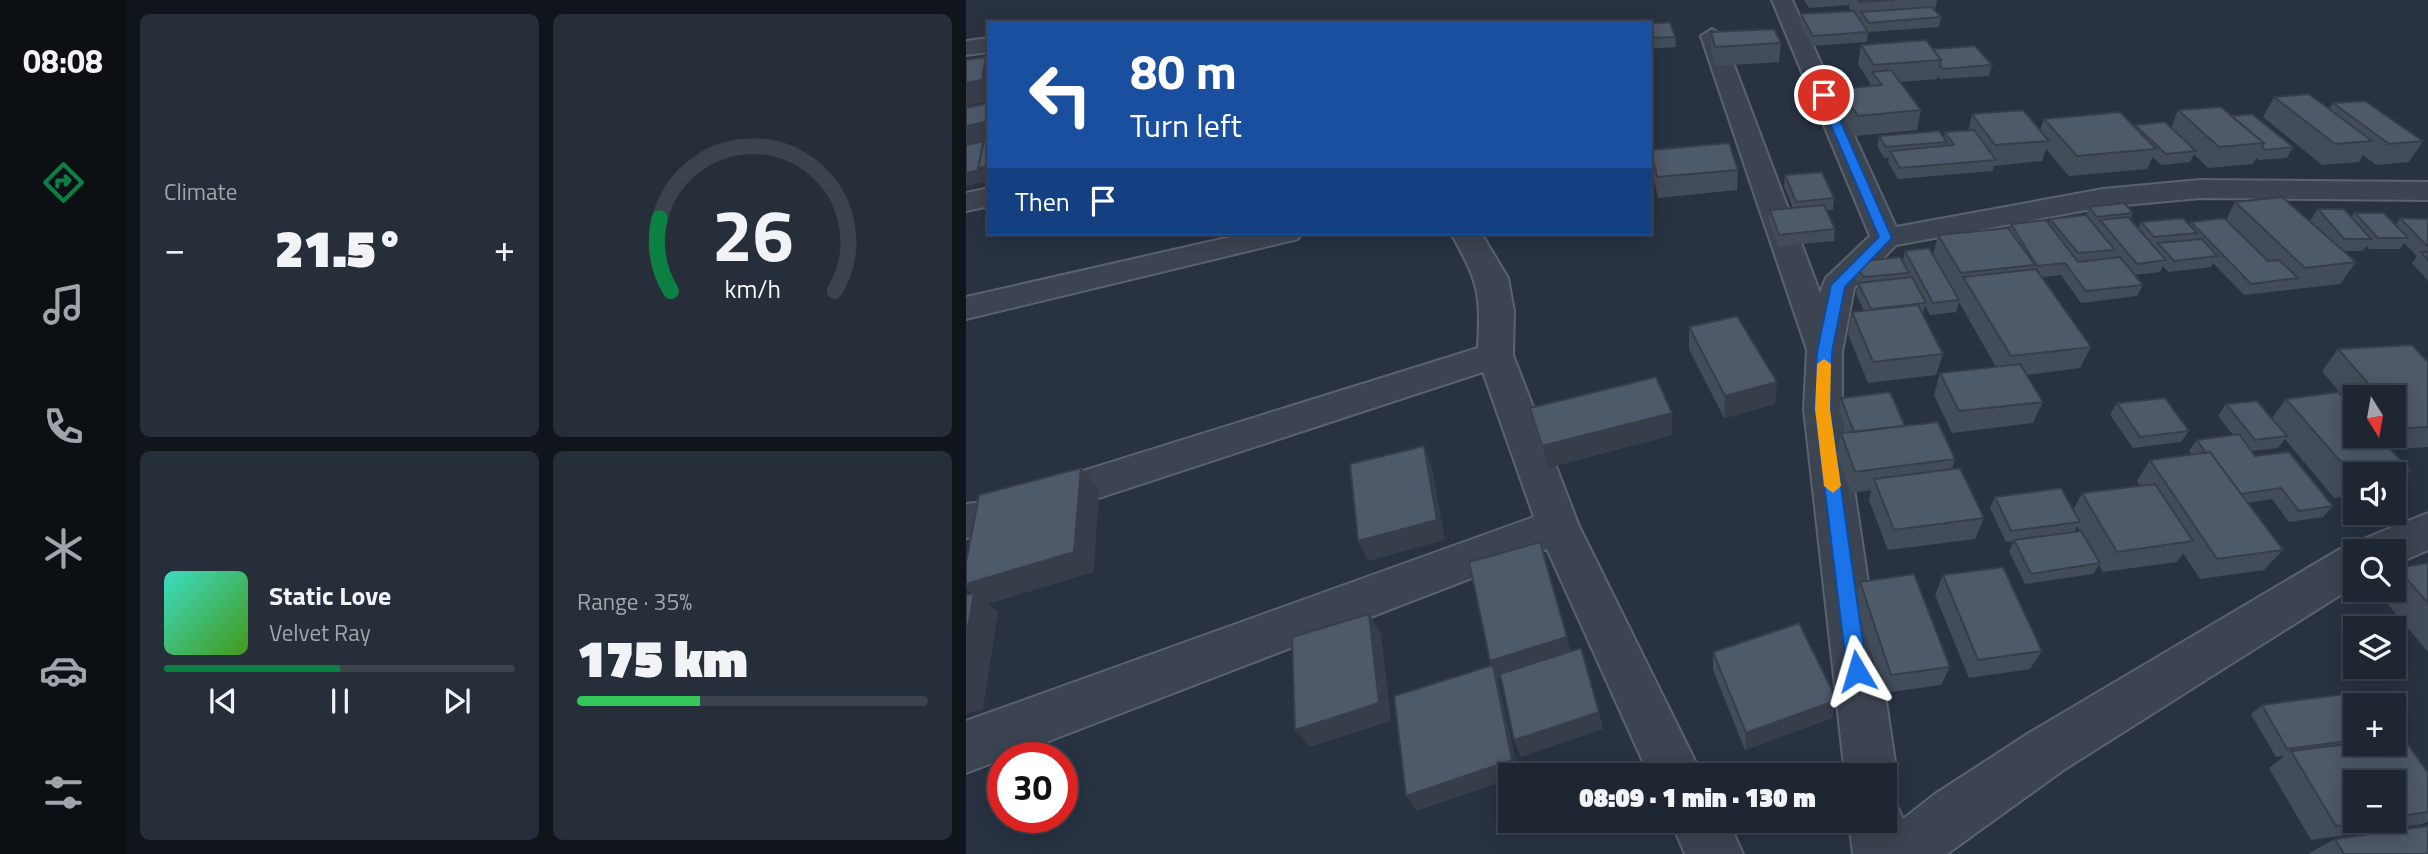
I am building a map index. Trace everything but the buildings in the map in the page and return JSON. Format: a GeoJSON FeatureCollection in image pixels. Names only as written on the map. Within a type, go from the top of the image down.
{"type":"FeatureCollection","features":[{"type":"Feature","properties":{"kind":"street"},"geometry":{"type":"LineString","coordinates":[[1782,0],[1886,238]]}},
{"type":"Feature","properties":{"kind":"street"},"geometry":{"type":"LineString","coordinates":[[1712,36],[1741,158],[1824,352]]}},
{"type":"Feature","properties":{"kind":"street"},"geometry":{"type":"LineString","coordinates":[[966,48],[987,45]]}},
{"type":"Feature","properties":{"kind":"street"},"geometry":{"type":"LineString","coordinates":[[1869,763],[1822,409],[1824,352],[1838,285],[1886,238],[2104,198],[2200,189],[2428,191]]}},
{"type":"Feature","properties":{"kind":"street"},"geometry":{"type":"LineString","coordinates":[[966,202],[987,197]]}},
{"type":"Feature","properties":{"kind":"street"},"geometry":{"type":"LineString","coordinates":[[966,308],[1278,235]]}},
{"type":"Feature","properties":{"kind":"street"},"geometry":{"type":"LineString","coordinates":[[1467,235],[1492,278],[1497,311],[1495,355],[1559,526],[1670,763]]}},
{"type":"Feature","properties":{"kind":"street"},"geometry":{"type":"LineString","coordinates":[[966,521],[983,519],[1495,355]]}},
{"type":"Feature","properties":{"kind":"street"},"geometry":{"type":"LineString","coordinates":[[966,747],[1559,526]]}},
{"type":"Feature","properties":{"kind":"street"},"geometry":{"type":"LineString","coordinates":[[2406,540],[2428,531]]}},
{"type":"Feature","properties":{"kind":"street"},"geometry":{"type":"LineString","coordinates":[[1903,854],[1954,813],[2047,751],[2343,570]]}},
{"type":"Feature","properties":{"kind":"street"},"geometry":{"type":"LineString","coordinates":[[1704,833],[1714,854]]}},
{"type":"Feature","properties":{"kind":"street"},"geometry":{"type":"LineString","coordinates":[[1878,833],[1881,854]]}},
{"type":"Feature","properties":{"kind":"slow traffic"},"geometry":{"type":"LineString","coordinates":[[1824,364],[1822,409],[1833,486]]}},
{"type":"Feature","properties":{"kind":"route"},"geometry":{"type":"LineString","coordinates":[[1824,95],[1886,238],[1838,285],[1824,352],[1822,409],[1857,671]]}}]}
